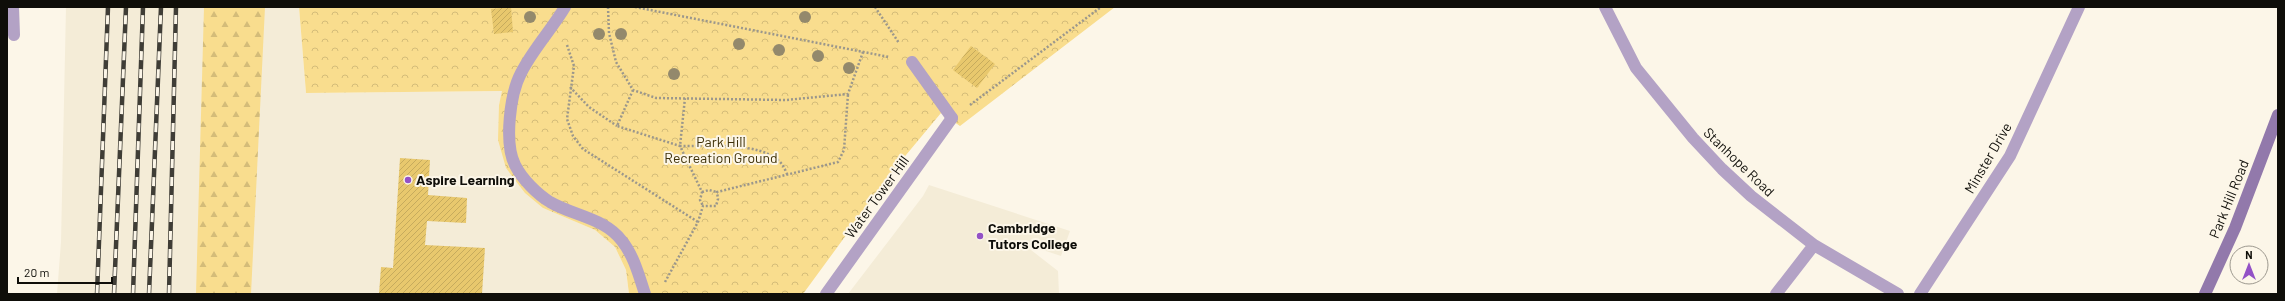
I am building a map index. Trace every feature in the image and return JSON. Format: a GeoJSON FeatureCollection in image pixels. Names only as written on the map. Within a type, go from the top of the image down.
{"type":"FeatureCollection","features":[{"type":"Feature","properties":{"kind":"main road","name":"Park Hill Road"},"geometry":{"type":"LineString","coordinates":[[2205,294],[2235,228],[2278,115]]}},
{"type":"Feature","properties":{"kind":"street"},"geometry":{"type":"LineString","coordinates":[[14,7],[14,35]]}},
{"type":"Feature","properties":{"kind":"street"},"geometry":{"type":"LineString","coordinates":[[565,7],[520,74],[511,106],[509,138],[515,164],[531,186],[550,202],[599,222],[622,240],[636,268],[645,294]]}},
{"type":"Feature","properties":{"kind":"street","name":"Stanhope Road"},"geometry":{"type":"LineString","coordinates":[[1605,7],[1636,68],[1693,138],[1750,196],[1814,245],[1898,294]]}},
{"type":"Feature","properties":{"kind":"street","name":"Minster Drive"},"geometry":{"type":"LineString","coordinates":[[1920,294],[2010,156],[2079,7]]}},
{"type":"Feature","properties":{"kind":"street"},"geometry":{"type":"LineString","coordinates":[[912,62],[952,118]]}},
{"type":"Feature","properties":{"kind":"street","name":"Water Tower Hill"},"geometry":{"type":"LineString","coordinates":[[826,294],[952,118]]}},
{"type":"Feature","properties":{"kind":"street"},"geometry":{"type":"LineString","coordinates":[[1776,294],[1814,245]]}},
{"type":"Feature","properties":{"kind":"path"},"geometry":{"type":"LineString","coordinates":[[608,7],[609,33],[616,62],[633,90],[656,98],[786,100],[848,94]]}},
{"type":"Feature","properties":{"kind":"path"},"geometry":{"type":"LineString","coordinates":[[635,7],[912,62]]}},
{"type":"Feature","properties":{"kind":"path"},"geometry":{"type":"LineString","coordinates":[[875,7],[912,62]]}},
{"type":"Feature","properties":{"kind":"path"},"geometry":{"type":"LineString","coordinates":[[952,118],[1100,7]]}},
{"type":"Feature","properties":{"kind":"path"},"geometry":{"type":"LineString","coordinates":[[702,192],[709,190],[717,192],[757,181],[788,176],[838,162],[844,150],[848,94],[863,52]]}},
{"type":"Feature","properties":{"kind":"path"},"geometry":{"type":"LineString","coordinates":[[574,66],[570,86],[567,119],[573,136],[583,149],[698,222]]}},
{"type":"Feature","properties":{"kind":"path"},"geometry":{"type":"LineString","coordinates":[[570,86],[589,107],[616,126],[680,146],[750,148],[769,154],[781,163],[788,176]]}},
{"type":"Feature","properties":{"kind":"path"},"geometry":{"type":"LineString","coordinates":[[616,126],[633,90]]}},
{"type":"Feature","properties":{"kind":"path"},"geometry":{"type":"LineString","coordinates":[[662,288],[698,222],[703,206],[700,200],[702,192],[680,146],[685,98]]}},
{"type":"Feature","properties":{"kind":"path"},"geometry":{"type":"LineString","coordinates":[[703,206],[716,206],[718,198],[717,192]]}},
{"type":"Feature","properties":{"kind":"shaded area"},"geometry":{"type":"Polygon","coordinates":[[[66,7],[299,7],[306,93],[503,91],[499,105],[543,208],[595,230],[615,247],[626,270],[629,294],[57,294],[61,242],[66,7]]]}},
{"type":"Feature","properties":{"kind":"shaded area","name":"Cambridge Tutors College"},"geometry":{"type":"Polygon","coordinates":[[[929,185],[1070,231],[1061,256],[1022,243],[1058,271],[1059,294],[848,294],[923,196],[929,185]]]}},
{"type":"Feature","properties":{"kind":"green space"},"geometry":{"type":"Polygon","coordinates":[[[204,7],[265,7],[251,294],[196,294],[204,7]]]}},
{"type":"Feature","properties":{"kind":"green space","name":"Park Hill Recreation Ground"},"geometry":{"type":"Polygon","coordinates":[[[299,7],[1115,7],[960,126],[941,113],[896,167],[803,294],[629,294],[626,270],[615,247],[595,230],[543,208],[525,193],[506,168],[498,140],[499,105],[502,91],[306,93],[299,7]]]}},
{"type":"Feature","properties":{"kind":"building"},"geometry":{"type":"Polygon","coordinates":[[[511,7],[513,32],[494,34],[491,9],[511,7]]]}},
{"type":"Feature","properties":{"kind":"building"},"geometry":{"type":"Polygon","coordinates":[[[971,46],[995,64],[977,88],[953,70],[971,46]]]}},
{"type":"Feature","properties":{"kind":"building"},"geometry":{"type":"Polygon","coordinates":[[[400,158],[430,160],[428,195],[467,198],[466,223],[427,221],[425,245],[485,248],[482,294],[379,294],[381,267],[393,268],[400,158]]]}},
{"type":"Feature","properties":{"kind":"railway"},"geometry":{"type":"LineString","coordinates":[[97,294],[108,7]]}},
{"type":"Feature","properties":{"kind":"railway"},"geometry":{"type":"LineString","coordinates":[[114,294],[126,7]]}},
{"type":"Feature","properties":{"kind":"railway"},"geometry":{"type":"LineString","coordinates":[[133,294],[143,7]]}},
{"type":"Feature","properties":{"kind":"railway"},"geometry":{"type":"LineString","coordinates":[[149,294],[161,7]]}},
{"type":"Feature","properties":{"kind":"railway"},"geometry":{"type":"LineString","coordinates":[[169,294],[176,7]]}},
{"type":"Feature","properties":{"kind":"place","name":"Aspire Learning"},"geometry":{"type":"Point","coordinates":[408,180]}},
{"type":"Feature","properties":{"kind":"place","name":"Cambridge Tutors College"},"geometry":{"type":"Point","coordinates":[980,236]}}]}
